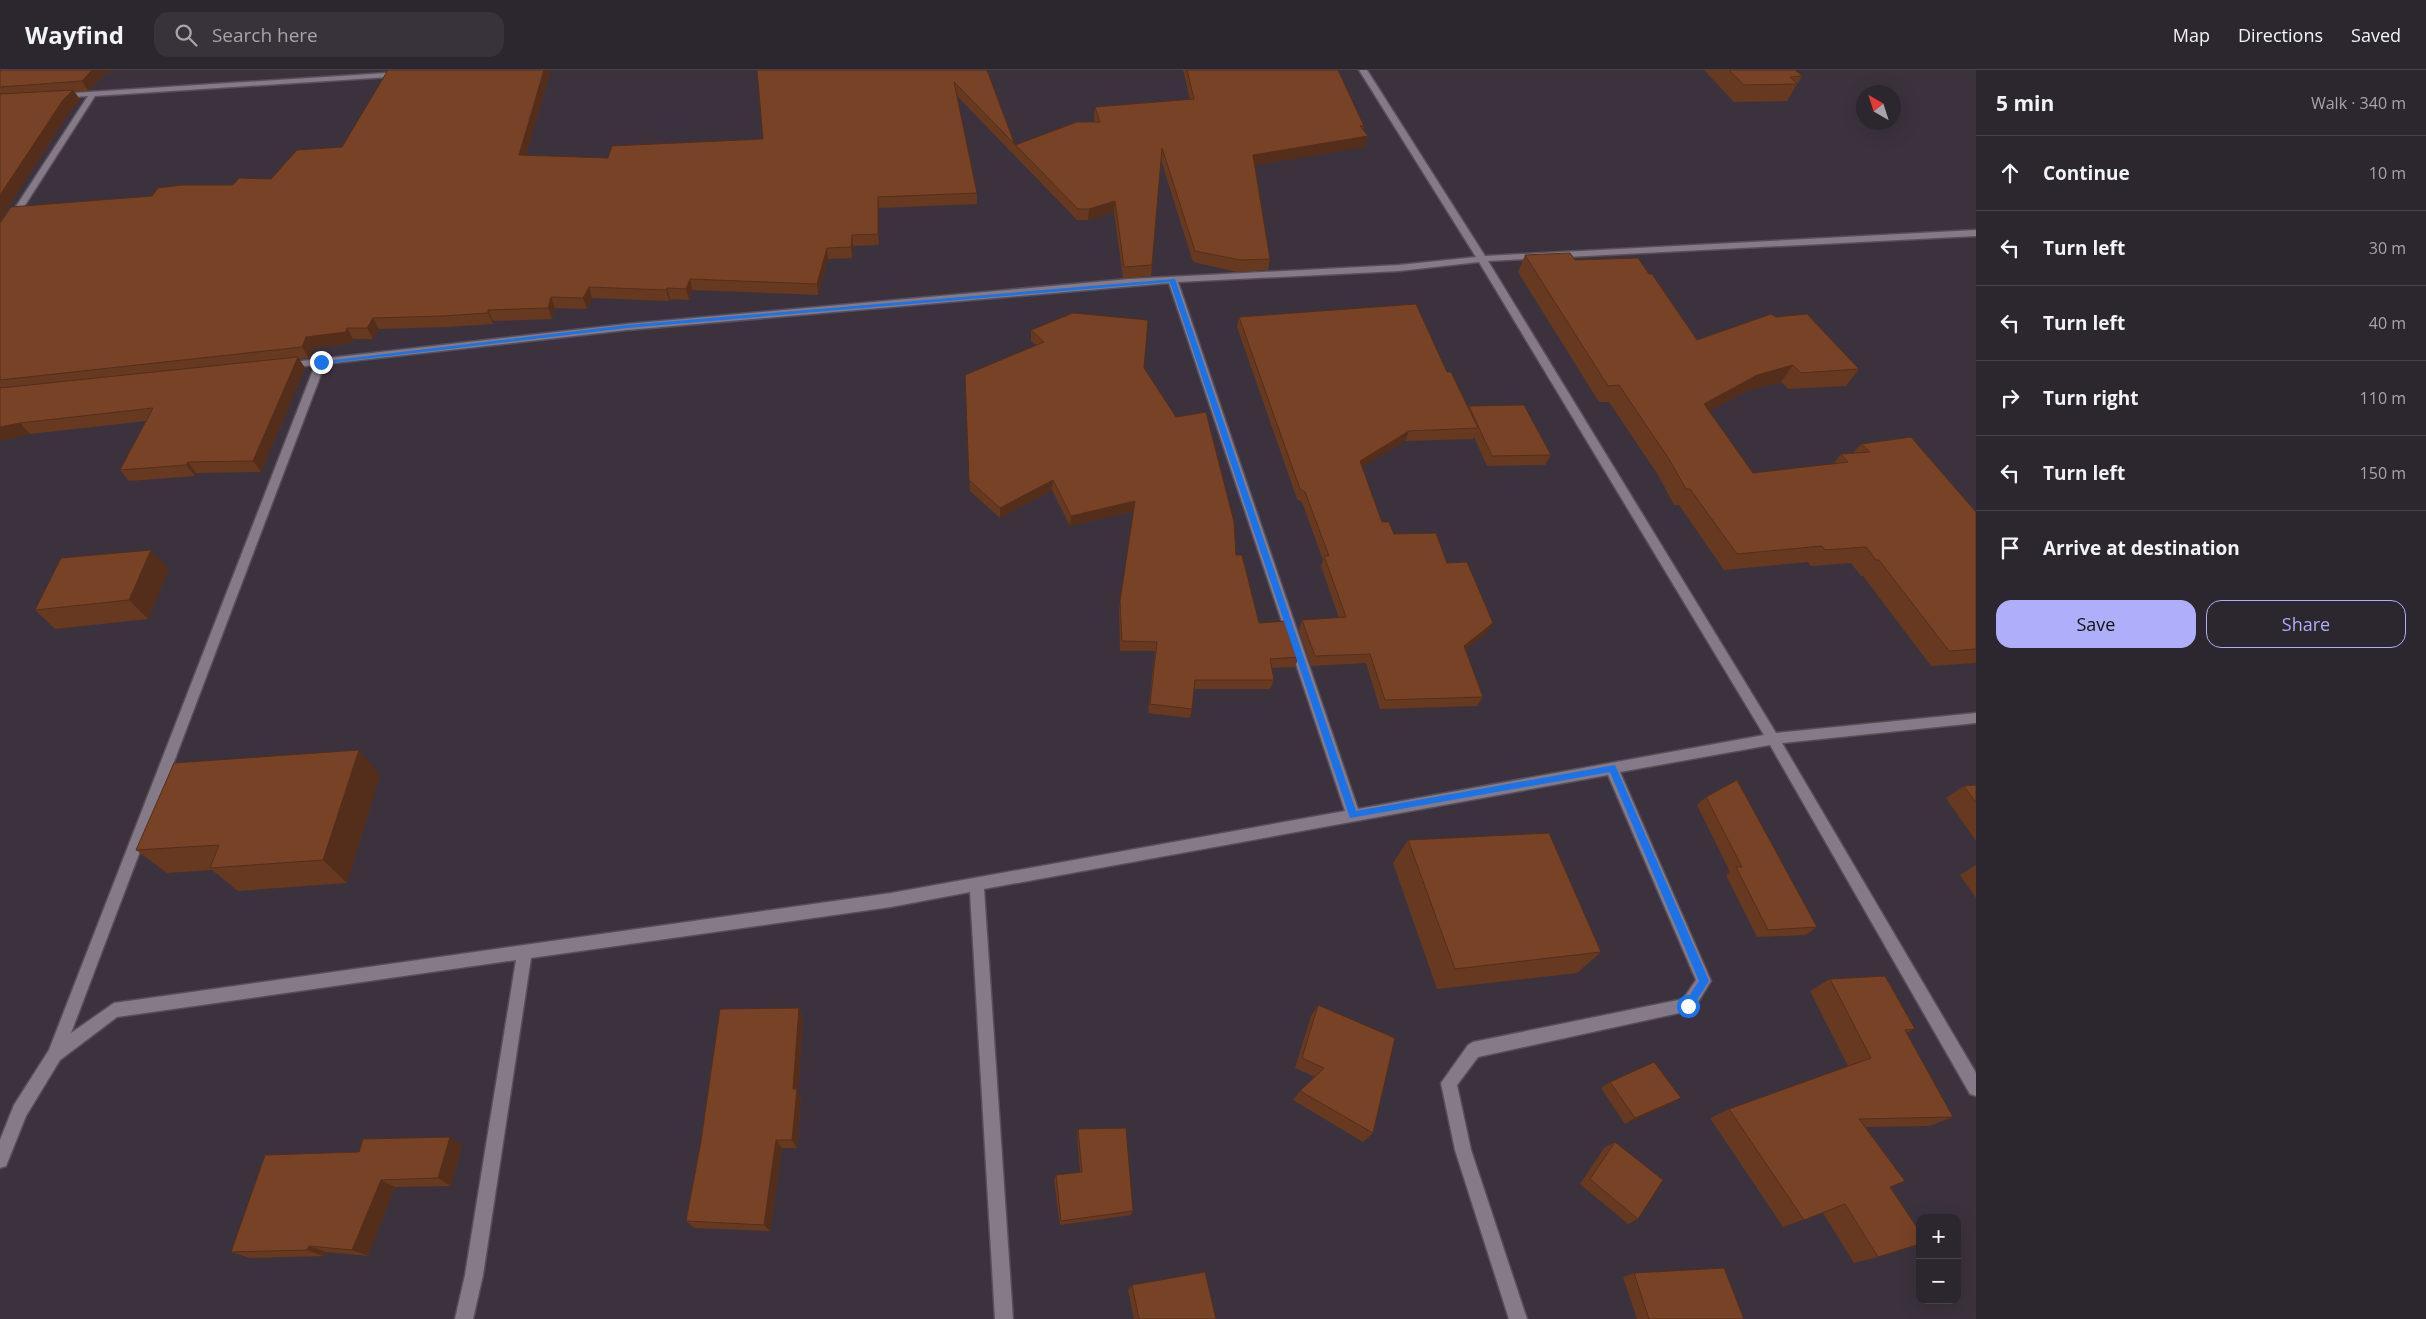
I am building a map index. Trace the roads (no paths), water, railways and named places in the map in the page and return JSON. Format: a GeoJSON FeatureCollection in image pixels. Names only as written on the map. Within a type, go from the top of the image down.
{"type":"FeatureCollection","features":[{"type":"Feature","properties":{"kind":"street"},"geometry":{"type":"LineString","coordinates":[[324,79],[326,70]]}},
{"type":"Feature","properties":{"kind":"street"},"geometry":{"type":"LineString","coordinates":[[1363,70],[1482,259],[1773,739],[1976,1088]]}},
{"type":"Feature","properties":{"kind":"street"},"geometry":{"type":"LineString","coordinates":[[47,97],[410,74]]}},
{"type":"Feature","properties":{"kind":"street"},"geometry":{"type":"LineString","coordinates":[[0,238],[93,94]]}},
{"type":"Feature","properties":{"kind":"street"},"geometry":{"type":"LineString","coordinates":[[273,367],[627,327],[1173,280],[1399,268],[1482,259],[1976,233]]}},
{"type":"Feature","properties":{"kind":"street"},"geometry":{"type":"LineString","coordinates":[[1173,280],[1353,815]]}},
{"type":"Feature","properties":{"kind":"street"},"geometry":{"type":"LineString","coordinates":[[0,1160],[20,1111],[56,1055],[321,362]]}},
{"type":"Feature","properties":{"kind":"street"},"geometry":{"type":"LineString","coordinates":[[56,1055],[114,1010],[891,900],[1773,739],[1976,718]]}},
{"type":"Feature","properties":{"kind":"street"},"geometry":{"type":"LineString","coordinates":[[1518,1319],[1463,1150],[1449,1083],[1472,1050],[1688,1006],[1704,981],[1612,768]]}},
{"type":"Feature","properties":{"kind":"street"},"geometry":{"type":"LineString","coordinates":[[977,883],[1004,1319]]}},
{"type":"Feature","properties":{"kind":"street"},"geometry":{"type":"LineString","coordinates":[[464,1319],[474,1274],[525,951]]}}]}
